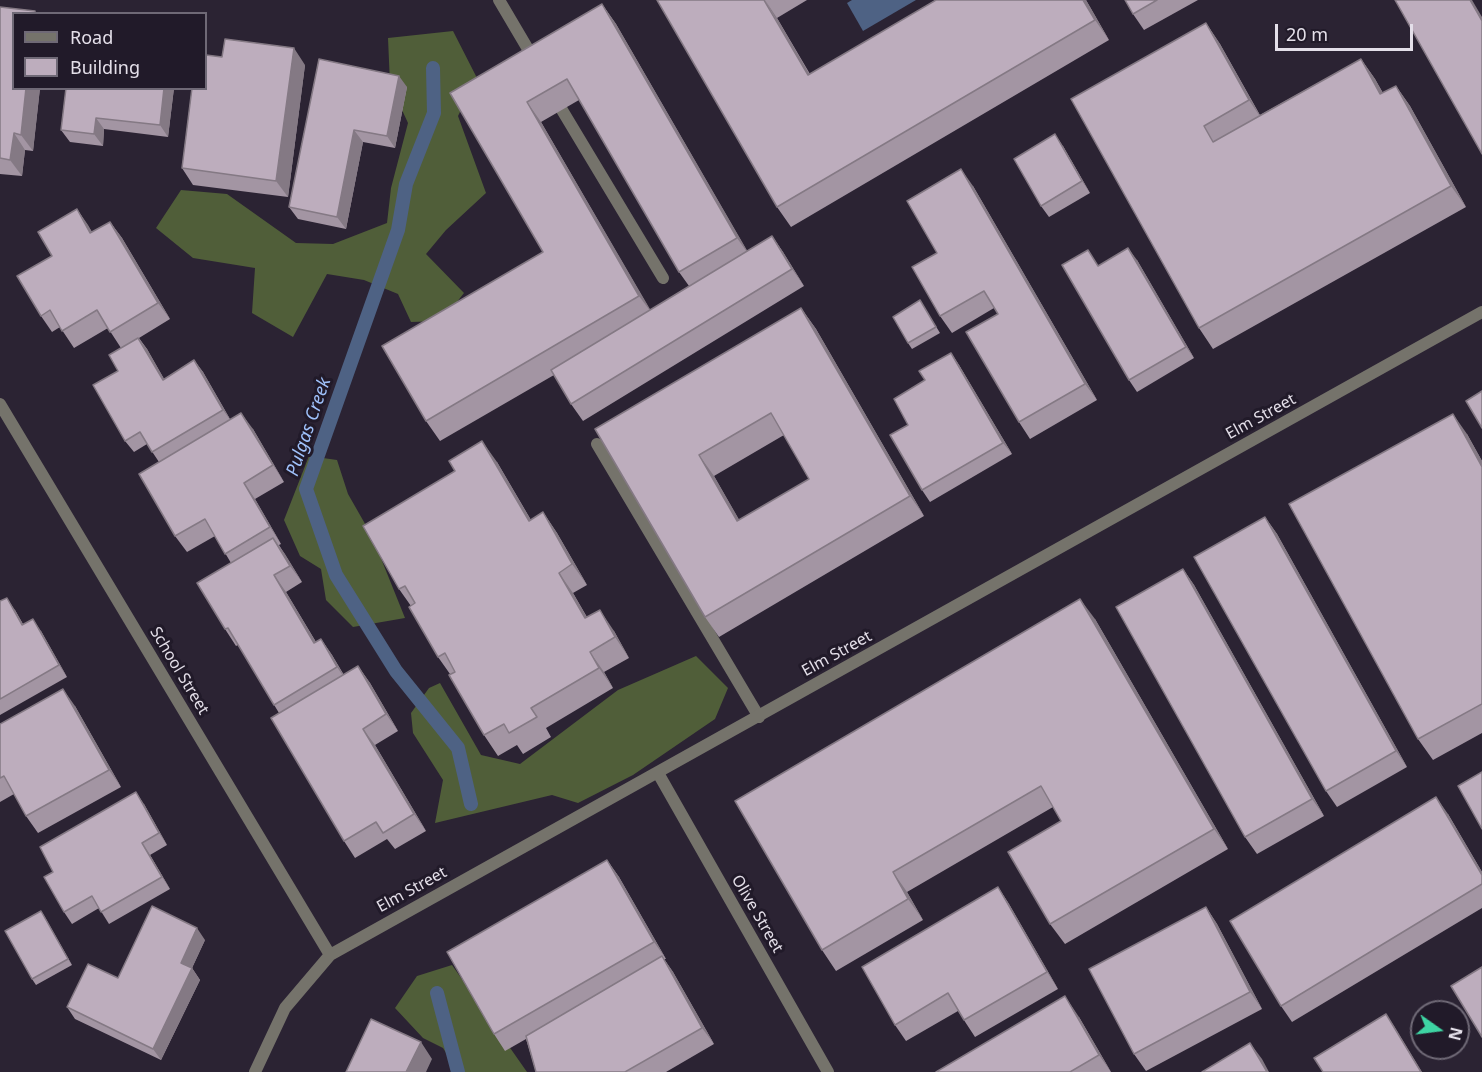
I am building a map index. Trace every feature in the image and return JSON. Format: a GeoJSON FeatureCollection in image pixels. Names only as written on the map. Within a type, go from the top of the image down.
{"type":"FeatureCollection","features":[{"type":"Feature","properties":{"kind":"street"},"geometry":{"type":"LineString","coordinates":[[499,0],[540,70]]}},
{"type":"Feature","properties":{"kind":"street"},"geometry":{"type":"LineString","coordinates":[[562,110],[663,278]]}},
{"type":"Feature","properties":{"kind":"street","name":"Elm Street"},"geometry":{"type":"LineString","coordinates":[[255,1072],[285,1008],[330,955],[1482,312]]}},
{"type":"Feature","properties":{"kind":"street","name":"School Street"},"geometry":{"type":"LineString","coordinates":[[0,404],[330,955]]}},
{"type":"Feature","properties":{"kind":"street"},"geometry":{"type":"LineString","coordinates":[[597,444],[759,717]]}},
{"type":"Feature","properties":{"kind":"street","name":"Olive Street"},"geometry":{"type":"LineString","coordinates":[[658,773],[828,1072]]}},
{"type":"Feature","properties":{"kind":"green space"},"geometry":{"type":"Polygon","coordinates":[[[453,31],[477,78],[458,116],[486,193],[446,230],[426,254],[464,293],[442,321],[411,322],[398,294],[364,280],[327,274],[293,337],[252,313],[255,268],[193,258],[156,228],[181,190],[227,194],[296,243],[333,244],[387,223],[391,188],[408,123],[390,84],[388,38],[453,31]]]}},
{"type":"Feature","properties":{"kind":"green space"},"geometry":{"type":"Polygon","coordinates":[[[309,456],[337,460],[348,494],[372,536],[405,618],[353,627],[326,600],[321,569],[300,556],[284,520],[309,456]]]}},
{"type":"Feature","properties":{"kind":"green space"},"geometry":{"type":"Polygon","coordinates":[[[696,656],[728,688],[715,719],[633,775],[578,803],[552,795],[435,823],[443,780],[413,733],[411,713],[429,688],[440,683],[481,755],[520,764],[618,690],[696,656]]]}},
{"type":"Feature","properties":{"kind":"green space"},"geometry":{"type":"Polygon","coordinates":[[[452,965],[527,1072],[458,1072],[443,1048],[423,1038],[395,1008],[417,976],[452,965]]]}},
{"type":"Feature","properties":{"kind":"water"},"geometry":{"type":"Polygon","coordinates":[[[852,0],[916,0],[863,31],[847,3],[852,0]]]}},
{"type":"Feature","properties":{"kind":"building"},"geometry":{"type":"Polygon","coordinates":[[[657,0],[764,0],[808,75],[936,0],[1083,0],[1095,20],[777,207],[657,0]]]}},
{"type":"Feature","properties":{"kind":"building"},"geometry":{"type":"Polygon","coordinates":[[[1125,0],[1157,0],[1133,14],[1125,0]]]}},
{"type":"Feature","properties":{"kind":"building"},"geometry":{"type":"Polygon","coordinates":[[[1395,0],[1470,0],[1482,21],[1482,154],[1395,0]]]}},
{"type":"Feature","properties":{"kind":"building"},"geometry":{"type":"Polygon","coordinates":[[[602,4],[737,238],[679,272],[567,79],[527,102],[639,296],[426,421],[382,346],[543,252],[450,93],[602,4]]]}},
{"type":"Feature","properties":{"kind":"building"},"geometry":{"type":"Polygon","coordinates":[[[0,7],[35,11],[12,12],[12,90],[26,90],[21,135],[14,133],[10,160],[0,158],[0,7]]]}},
{"type":"Feature","properties":{"kind":"building"},"geometry":{"type":"Polygon","coordinates":[[[1206,23],[1249,100],[1204,126],[1213,142],[1361,59],[1380,94],[1396,86],[1451,186],[1199,328],[1071,99],[1206,23]]]}},
{"type":"Feature","properties":{"kind":"building"},"geometry":{"type":"Polygon","coordinates":[[[225,39],[294,48],[276,181],[182,168],[192,90],[207,90],[207,55],[222,57],[225,39]]]}},
{"type":"Feature","properties":{"kind":"building"},"geometry":{"type":"Polygon","coordinates":[[[319,59],[399,76],[387,136],[354,130],[337,217],[289,207],[319,59]]]}},
{"type":"Feature","properties":{"kind":"building"},"geometry":{"type":"Polygon","coordinates":[[[66,90],[164,90],[160,125],[96,118],[94,134],[61,130],[66,90]]]}},
{"type":"Feature","properties":{"kind":"building"},"geometry":{"type":"Polygon","coordinates":[[[1055,134],[1082,181],[1041,206],[1014,159],[1055,134]]]}},
{"type":"Feature","properties":{"kind":"building"},"geometry":{"type":"Polygon","coordinates":[[[961,169],[1085,384],[1019,422],[966,332],[998,314],[984,291],[940,316],[912,267],[937,253],[907,201],[961,169]]]}},
{"type":"Feature","properties":{"kind":"building"},"geometry":{"type":"Polygon","coordinates":[[[77,209],[90,233],[110,222],[158,303],[110,332],[97,310],[62,331],[50,310],[41,316],[17,276],[52,256],[38,232],[77,209]]]}},
{"type":"Feature","properties":{"kind":"building"},"geometry":{"type":"Polygon","coordinates":[[[772,236],[792,269],[571,404],[551,370],[772,236]]]}},
{"type":"Feature","properties":{"kind":"building"},"geometry":{"type":"Polygon","coordinates":[[[1128,248],[1186,347],[1129,380],[1062,265],[1088,250],[1098,266],[1128,248]]]}},
{"type":"Feature","properties":{"kind":"building"},"geometry":{"type":"Polygon","coordinates":[[[920,300],[936,327],[908,343],[893,317],[920,300]]]}},
{"type":"Feature","properties":{"kind":"building"},"geometry":{"type":"Polygon","coordinates":[[[801,308],[910,496],[705,617],[595,429],[801,308]],[[771,413],[699,455],[737,521],[809,479],[771,413]]]}},
{"type":"Feature","properties":{"kind":"building"},"geometry":{"type":"Polygon","coordinates":[[[138,338],[163,380],[194,360],[223,410],[152,452],[140,432],[125,441],[93,385],[118,371],[109,355],[138,338]]]}},
{"type":"Feature","properties":{"kind":"building"},"geometry":{"type":"Polygon","coordinates":[[[951,353],[1003,443],[922,490],[890,435],[908,425],[894,399],[925,380],[919,371],[951,353]]]}},
{"type":"Feature","properties":{"kind":"building"},"geometry":{"type":"Polygon","coordinates":[[[1482,391],[1482,428],[1466,401],[1482,391]]]}},
{"type":"Feature","properties":{"kind":"building"},"geometry":{"type":"Polygon","coordinates":[[[241,413],[273,465],[244,483],[270,527],[225,554],[205,519],[175,536],[139,474],[241,413]]]}},
{"type":"Feature","properties":{"kind":"building"},"geometry":{"type":"Polygon","coordinates":[[[1453,414],[1482,467],[1482,704],[1418,739],[1289,504],[1453,414]]]}},
{"type":"Feature","properties":{"kind":"building"},"geometry":{"type":"Polygon","coordinates":[[[482,441],[529,521],[543,512],[572,564],[559,573],[585,618],[600,610],[615,637],[590,652],[599,668],[531,708],[537,717],[509,733],[504,724],[484,735],[449,675],[455,672],[445,653],[438,657],[409,607],[415,603],[405,586],[399,589],[363,526],[455,471],[449,461],[482,441]]]}},
{"type":"Feature","properties":{"kind":"building"},"geometry":{"type":"Polygon","coordinates":[[[1265,517],[1396,751],[1326,791],[1194,557],[1265,517]]]}},
{"type":"Feature","properties":{"kind":"building"},"geometry":{"type":"Polygon","coordinates":[[[273,538],[290,566],[274,575],[314,643],[321,639],[337,667],[274,705],[228,628],[225,629],[197,583],[273,538]]]}},
{"type":"Feature","properties":{"kind":"building"},"geometry":{"type":"Polygon","coordinates":[[[1183,569],[1312,799],[1245,837],[1116,607],[1183,569]]]}},
{"type":"Feature","properties":{"kind":"building"},"geometry":{"type":"Polygon","coordinates":[[[7,598],[22,625],[33,619],[59,665],[0,699],[0,601],[7,598]]]}},
{"type":"Feature","properties":{"kind":"building"},"geometry":{"type":"Polygon","coordinates":[[[1080,599],[1214,829],[1050,924],[1008,852],[1061,821],[1041,786],[893,872],[908,899],[822,950],[735,801],[1080,599]]]}},
{"type":"Feature","properties":{"kind":"building"},"geometry":{"type":"Polygon","coordinates":[[[358,666],[386,714],[363,729],[414,814],[383,833],[376,822],[344,841],[271,718],[358,666]]]}},
{"type":"Feature","properties":{"kind":"building"},"geometry":{"type":"Polygon","coordinates":[[[63,689],[109,770],[26,816],[4,776],[0,778],[0,724],[63,689]]]}},
{"type":"Feature","properties":{"kind":"building"},"geometry":{"type":"Polygon","coordinates":[[[1482,772],[1482,829],[1458,786],[1482,772]]]}},
{"type":"Feature","properties":{"kind":"building"},"geometry":{"type":"Polygon","coordinates":[[[136,792],[159,833],[142,843],[162,877],[101,912],[92,896],[64,912],[44,877],[53,872],[40,847],[136,792]]]}},
{"type":"Feature","properties":{"kind":"building"},"geometry":{"type":"Polygon","coordinates":[[[1436,797],[1482,875],[1482,884],[1281,1006],[1230,921],[1436,797]]]}},
{"type":"Feature","properties":{"kind":"building"},"geometry":{"type":"Polygon","coordinates":[[[607,860],[654,942],[494,1034],[447,952],[607,860]]]}},
{"type":"Feature","properties":{"kind":"building"},"geometry":{"type":"Polygon","coordinates":[[[998,887],[1047,972],[964,1020],[948,993],[895,1025],[862,967],[998,887]]]}},
{"type":"Feature","properties":{"kind":"building"},"geometry":{"type":"Polygon","coordinates":[[[152,906],[197,928],[181,963],[192,968],[153,1049],[67,1007],[88,964],[118,978],[152,906]]]}},
{"type":"Feature","properties":{"kind":"building"},"geometry":{"type":"Polygon","coordinates":[[[1206,907],[1250,992],[1134,1054],[1089,969],[1206,907]]]}},
{"type":"Feature","properties":{"kind":"building"},"geometry":{"type":"Polygon","coordinates":[[[41,911],[68,959],[32,979],[5,931],[41,911]]]}},
{"type":"Feature","properties":{"kind":"building"},"geometry":{"type":"Polygon","coordinates":[[[662,956],[702,1028],[625,1072],[536,1072],[526,1036],[662,956]]]}},
{"type":"Feature","properties":{"kind":"building"},"geometry":{"type":"Polygon","coordinates":[[[1482,967],[1482,1037],[1470,1017],[1470,1000],[1460,1000],[1451,986],[1482,967]]]}},
{"type":"Feature","properties":{"kind":"building"},"geometry":{"type":"Polygon","coordinates":[[[1065,996],[1099,1055],[1070,1072],[936,1072],[1065,996]]]}},
{"type":"Feature","properties":{"kind":"building"},"geometry":{"type":"Polygon","coordinates":[[[1386,1014],[1410,1054],[1410,1060],[1414,1060],[1421,1072],[1323,1072],[1314,1058],[1386,1014]]]}},
{"type":"Feature","properties":{"kind":"building"},"geometry":{"type":"Polygon","coordinates":[[[371,1019],[421,1042],[406,1072],[346,1072],[371,1019]]]}},
{"type":"Feature","properties":{"kind":"building"},"geometry":{"type":"Polygon","coordinates":[[[1250,1043],[1267,1072],[1202,1072],[1250,1043]]]}},
{"type":"Feature","properties":{"kind":"waterway","name":"Pulgas Creek"},"geometry":{"type":"LineString","coordinates":[[433,68],[434,113],[406,184],[398,230],[306,489],[336,575],[396,671],[458,748],[471,804]]}},
{"type":"Feature","properties":{"kind":"waterway","name":"Pulgas Creek"},"geometry":{"type":"LineString","coordinates":[[437,993],[458,1072]]}}]}
